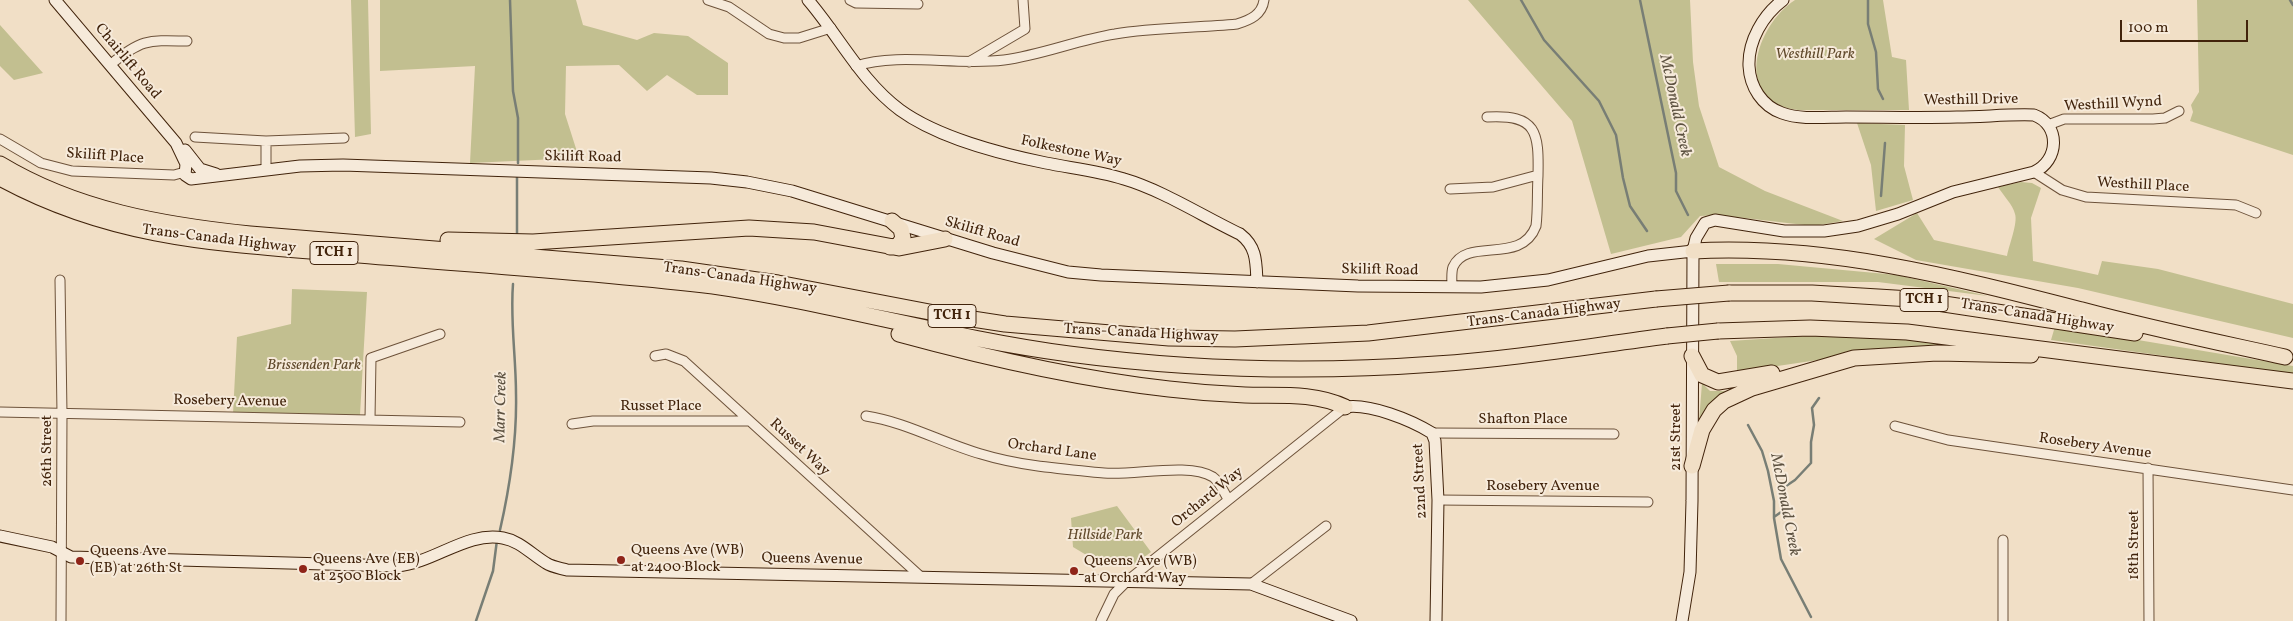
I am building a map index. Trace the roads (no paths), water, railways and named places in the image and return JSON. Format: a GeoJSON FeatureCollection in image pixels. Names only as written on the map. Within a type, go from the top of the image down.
{"type":"FeatureCollection","features":[{"type":"Feature","properties":{"kind":"highway","name":"Trans-Canada Highway"},"geometry":{"type":"LineString","coordinates":[[0,164],[58,193],[112,212],[183,226],[250,234],[681,269],[778,283],[997,322],[1079,332],[1177,338],[1267,338],[1376,333],[1729,293],[1812,293],[1943,302],[2289,357]]}},
{"type":"Feature","properties":{"kind":"highway","name":"Trans-Canada Highway"},"geometry":{"type":"LineString","coordinates":[[0,178],[46,201],[92,218],[181,238],[259,247],[648,278],[713,286],[775,296],[904,325],[1011,346],[1093,357],[1200,366],[1325,369],[1437,364],[1718,331],[1810,328],[1907,332],[2293,381]]}},
{"type":"Feature","properties":{"kind":"highway"},"geometry":{"type":"LineString","coordinates":[[890,248],[898,246],[903,238],[901,229],[892,221]]}},
{"type":"Feature","properties":{"kind":"highway"},"geometry":{"type":"LineString","coordinates":[[250,234],[533,242],[700,230],[772,228],[814,232],[890,248],[911,247],[945,238]]}},
{"type":"Feature","properties":{"kind":"highway"},"geometry":{"type":"LineString","coordinates":[[1693,252],[1783,252],[1878,263],[1971,282],[2145,326],[2289,357]]}},
{"type":"Feature","properties":{"kind":"highway"},"geometry":{"type":"LineString","coordinates":[[775,296],[957,350],[1066,374],[1134,385],[1203,393],[1315,397],[1333,401],[1345,407]]}},
{"type":"Feature","properties":{"kind":"highway"},"geometry":{"type":"LineString","coordinates":[[1692,356],[1702,375],[1718,382],[1854,358],[1937,353],[2090,355]]}},
{"type":"Feature","properties":{"kind":"highway"},"geometry":{"type":"LineString","coordinates":[[1692,466],[1702,430],[1714,410],[1724,401],[1760,386],[1854,358]]}},
{"type":"Feature","properties":{"kind":"highway"},"geometry":{"type":"LineString","coordinates":[[2200,370],[2293,388]]}},
{"type":"Feature","properties":{"kind":"street","name":"Chairlift Road"},"geometry":{"type":"LineString","coordinates":[[55,0],[176,143],[188,152],[192,170]]}},
{"type":"Feature","properties":{"kind":"street"},"geometry":{"type":"LineString","coordinates":[[708,0],[729,7],[769,34],[784,38],[799,38],[831,28]]}},
{"type":"Feature","properties":{"kind":"street","name":"Folkestone Way"},"geometry":{"type":"LineString","coordinates":[[808,0],[831,28],[856,66],[887,100],[902,111],[945,134],[1042,162],[1138,183],[1240,234],[1248,240],[1254,250],[1258,282]]}},
{"type":"Feature","properties":{"kind":"street"},"geometry":{"type":"LineString","coordinates":[[850,0],[856,4],[918,4]]}},
{"type":"Feature","properties":{"kind":"street"},"geometry":{"type":"LineString","coordinates":[[966,63],[1025,30],[1023,0]]}},
{"type":"Feature","properties":{"kind":"street"},"geometry":{"type":"LineString","coordinates":[[856,66],[877,60],[966,63],[1004,60],[1043,53],[1080,41],[1118,33],[1237,24],[1251,19],[1263,8],[1264,0]]}},
{"type":"Feature","properties":{"kind":"street","name":"Westhill Drive"},"geometry":{"type":"LineString","coordinates":[[1783,0],[1767,16],[1758,29],[1749,61],[1751,78],[1755,89],[1765,103],[1776,111],[1802,117],[1956,118],[2034,115],[2048,125]]}},
{"type":"Feature","properties":{"kind":"street"},"geometry":{"type":"LineString","coordinates":[[110,65],[131,47],[149,40],[187,41]]}},
{"type":"Feature","properties":{"kind":"street","name":"Westhill Wynd"},"geometry":{"type":"LineString","coordinates":[[2048,125],[2064,119],[2165,118],[2179,111]]}},
{"type":"Feature","properties":{"kind":"street"},"geometry":{"type":"LineString","coordinates":[[1452,287],[1452,269],[1462,257],[1472,253],[1518,246],[1531,236],[1537,220],[1538,144],[1532,129],[1523,121],[1513,117],[1487,117]]}},
{"type":"Feature","properties":{"kind":"street"},"geometry":{"type":"LineString","coordinates":[[1693,252],[1700,230],[1705,223],[1715,220],[1784,231],[1832,230],[1858,226],[1898,214],[1971,186],[2034,172],[2046,166],[2054,151],[2054,140],[2048,125]]}},
{"type":"Feature","properties":{"kind":"street"},"geometry":{"type":"LineString","coordinates":[[195,137],[266,142],[344,138]]}},
{"type":"Feature","properties":{"kind":"street","name":"Skilift Place"},"geometry":{"type":"LineString","coordinates":[[0,139],[41,163],[72,171],[174,175],[192,170]]}},
{"type":"Feature","properties":{"kind":"street"},"geometry":{"type":"LineString","coordinates":[[266,142],[266,170]]}},
{"type":"Feature","properties":{"kind":"street","name":"Skilift Road"},"geometry":{"type":"LineString","coordinates":[[192,170],[211,174],[232,175],[300,166],[342,165],[711,178],[792,191],[993,253],[1068,272],[1358,286],[1452,287],[1530,282],[1648,256],[1693,252]]}},
{"type":"Feature","properties":{"kind":"street","name":"Westhill Place"},"geometry":{"type":"LineString","coordinates":[[2034,172],[2062,190],[2086,197],[2236,204],[2256,213]]}},
{"type":"Feature","properties":{"kind":"street"},"geometry":{"type":"LineString","coordinates":[[1450,189],[1493,187],[1538,175]]}},
{"type":"Feature","properties":{"kind":"street","name":"21st Street"},"geometry":{"type":"LineString","coordinates":[[1682,621],[1690,572],[1693,252]]}},
{"type":"Feature","properties":{"kind":"street","name":"26th Street"},"geometry":{"type":"LineString","coordinates":[[60,280],[62,414],[61,621]]}},
{"type":"Feature","properties":{"kind":"street"},"geometry":{"type":"LineString","coordinates":[[370,419],[371,358],[440,334]]}},
{"type":"Feature","properties":{"kind":"street","name":"Russet Way"},"geometry":{"type":"LineString","coordinates":[[655,356],[666,354],[684,361],[920,576]]}},
{"type":"Feature","properties":{"kind":"street","name":"22nd Street"},"geometry":{"type":"LineString","coordinates":[[1345,407],[1358,405],[1371,408],[1432,433],[1435,440],[1438,500],[1436,621]]}},
{"type":"Feature","properties":{"kind":"street","name":"Orchard Way"},"geometry":{"type":"LineString","coordinates":[[1101,621],[1114,594],[1127,581],[1345,407]]}},
{"type":"Feature","properties":{"kind":"street","name":"Rosebery Avenue"},"geometry":{"type":"LineString","coordinates":[[0,412],[460,422]]}},
{"type":"Feature","properties":{"kind":"street","name":"Orchard Lane"},"geometry":{"type":"LineString","coordinates":[[866,416],[888,419],[944,442],[983,455],[1048,467],[1115,474],[1197,471],[1214,478],[1228,499]]}},
{"type":"Feature","properties":{"kind":"street","name":"Russet Place"},"geometry":{"type":"LineString","coordinates":[[572,424],[594,421],[750,421]]}},
{"type":"Feature","properties":{"kind":"street","name":"Rosebery Avenue"},"geometry":{"type":"LineString","coordinates":[[1895,426],[1948,440],[2293,490]]}},
{"type":"Feature","properties":{"kind":"street","name":"Shafton Place"},"geometry":{"type":"LineString","coordinates":[[1432,433],[1614,434]]}},
{"type":"Feature","properties":{"kind":"street","name":"18th Street"},"geometry":{"type":"LineString","coordinates":[[2148,468],[2148,621]]}},
{"type":"Feature","properties":{"kind":"street","name":"Rosebery Avenue"},"geometry":{"type":"LineString","coordinates":[[1438,500],[1648,502]]}},
{"type":"Feature","properties":{"kind":"street"},"geometry":{"type":"LineString","coordinates":[[1251,584],[1326,526]]}},
{"type":"Feature","properties":{"kind":"street","name":"Queens Avenue"},"geometry":{"type":"LineString","coordinates":[[0,536],[52,547],[62,553],[80,557],[397,566],[429,559],[472,540],[495,537],[519,543],[548,564],[567,570],[1251,584],[1351,621]]}},
{"type":"Feature","properties":{"kind":"street"},"geometry":{"type":"LineString","coordinates":[[2003,540],[2003,621]]}},
{"type":"Feature","properties":{"kind":"waterway","name":"Marr Creek"},"geometry":{"type":"LineString","coordinates":[[510,0],[513,91],[518,118],[518,163]]}},
{"type":"Feature","properties":{"kind":"waterway"},"geometry":{"type":"LineString","coordinates":[[1521,0],[1544,40],[1599,101],[1616,135],[1630,206],[1647,231]]}},
{"type":"Feature","properties":{"kind":"waterway","name":"McDonald Creek"},"geometry":{"type":"LineString","coordinates":[[1640,0],[1676,173],[1676,191],[1688,215]]}},
{"type":"Feature","properties":{"kind":"waterway"},"geometry":{"type":"LineString","coordinates":[[1868,0],[1868,24],[1876,52],[1878,89],[1883,99]]}},
{"type":"Feature","properties":{"kind":"waterway"},"geometry":{"type":"LineString","coordinates":[[2290,0],[2293,5]]}},
{"type":"Feature","properties":{"kind":"waterway"},"geometry":{"type":"LineString","coordinates":[[1881,196],[1885,143]]}},
{"type":"Feature","properties":{"kind":"waterway","name":"Marr Creek"},"geometry":{"type":"LineString","coordinates":[[517,174],[517,235]]}},
{"type":"Feature","properties":{"kind":"waterway","name":"Marr Creek"},"geometry":{"type":"LineString","coordinates":[[500,530],[510,480],[516,411],[512,311],[513,284]]}},
{"type":"Feature","properties":{"kind":"waterway"},"geometry":{"type":"LineString","coordinates":[[1774,517],[1784,510],[1782,504],[1783,488],[1795,480],[1811,463],[1811,442],[1814,425],[1812,408],[1819,398]]}},
{"type":"Feature","properties":{"kind":"waterway","name":"McDonald Creek"},"geometry":{"type":"LineString","coordinates":[[1748,425],[1762,451],[1768,471],[1774,501],[1774,518],[1781,559],[1811,617]]}},
{"type":"Feature","properties":{"kind":"waterway","name":"Marr Creek"},"geometry":{"type":"LineString","coordinates":[[476,621],[493,571],[497,540]]}},
{"type":"Feature","properties":{"kind":"place","name":"Queens Ave (WB) at 2400 Block"},"geometry":{"type":"Point","coordinates":[621,560]}},
{"type":"Feature","properties":{"kind":"place","name":"Queens Ave (EB) at 26th St"},"geometry":{"type":"Point","coordinates":[80,561]}},
{"type":"Feature","properties":{"kind":"place","name":"Queens Ave (EB) at 2500 Block"},"geometry":{"type":"Point","coordinates":[303,569]}},
{"type":"Feature","properties":{"kind":"place","name":"Queens Ave (WB) at Orchard Way"},"geometry":{"type":"Point","coordinates":[1074,571]}},
{"type":"Feature","properties":{"kind":"park label","name":"Westhill Park"},"geometry":{"type":"Point","coordinates":[1815,55]}},
{"type":"Feature","properties":{"kind":"park label","name":"Brissenden Park"},"geometry":{"type":"Point","coordinates":[314,366]}},
{"type":"Feature","properties":{"kind":"park label","name":"Hillside Park"},"geometry":{"type":"Point","coordinates":[1105,536]}}]}
